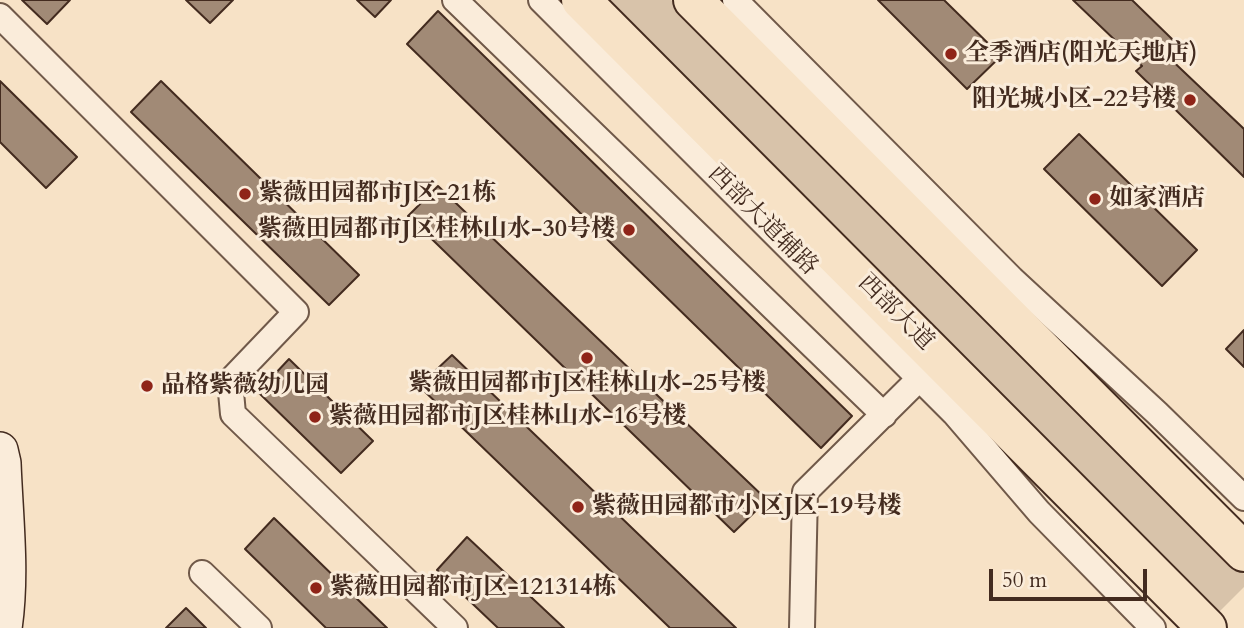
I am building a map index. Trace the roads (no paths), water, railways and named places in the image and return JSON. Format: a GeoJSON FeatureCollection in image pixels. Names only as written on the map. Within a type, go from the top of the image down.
{"type":"FeatureCollection","features":[{"type":"Feature","properties":{"kind":"main road","name":"西部大道"},"geometry":{"type":"LineString","coordinates":[[581,0],[1207,628]]}},
{"type":"Feature","properties":{"kind":"main road"},"geometry":{"type":"LineString","coordinates":[[693,0],[1244,552]]}},
{"type":"Feature","properties":{"kind":"street"},"geometry":{"type":"LineString","coordinates":[[455,0],[884,415]]}},
{"type":"Feature","properties":{"kind":"street","name":"西部大道辅路"},"geometry":{"type":"LineString","coordinates":[[541,0],[920,378],[1040,512],[1153,628]]}},
{"type":"Feature","properties":{"kind":"street"},"geometry":{"type":"LineString","coordinates":[[736,0],[1012,279],[1244,498]]}},
{"type":"Feature","properties":{"kind":"street"},"geometry":{"type":"LineString","coordinates":[[0,16],[296,312],[230,381],[233,414],[455,628]]}},
{"type":"Feature","properties":{"kind":"street"},"geometry":{"type":"LineString","coordinates":[[802,628],[805,492],[920,378]]}},
{"type":"Feature","properties":{"kind":"street"},"geometry":{"type":"LineString","coordinates":[[0,450],[3,463],[7,555],[4,628]]}},
{"type":"Feature","properties":{"kind":"street"},"geometry":{"type":"LineString","coordinates":[[202,572],[259,628]]}},
{"type":"Feature","properties":{"kind":"place","name":"全季酒店(阳光天地店)"},"geometry":{"type":"Point","coordinates":[951,54]}},
{"type":"Feature","properties":{"kind":"place","name":"阳光城小区-22号楼"},"geometry":{"type":"Point","coordinates":[1190,100]}},
{"type":"Feature","properties":{"kind":"place","name":"紫薇田园都市J区-21栋"},"geometry":{"type":"Point","coordinates":[245,194]}},
{"type":"Feature","properties":{"kind":"place","name":"如家酒店"},"geometry":{"type":"Point","coordinates":[1095,199]}},
{"type":"Feature","properties":{"kind":"place","name":"紫薇田园都市J区桂林山水-30号楼"},"geometry":{"type":"Point","coordinates":[629,230]}},
{"type":"Feature","properties":{"kind":"place","name":"紫薇田园都市J区桂林山水-25号楼"},"geometry":{"type":"Point","coordinates":[587,358]}},
{"type":"Feature","properties":{"kind":"place","name":"品格紫薇幼儿园"},"geometry":{"type":"Point","coordinates":[147,386]}},
{"type":"Feature","properties":{"kind":"place","name":"紫薇田园都市J区桂林山水-16号楼"},"geometry":{"type":"Point","coordinates":[315,417]}},
{"type":"Feature","properties":{"kind":"place","name":"紫薇田园都市小区J区-19号楼"},"geometry":{"type":"Point","coordinates":[578,507]}},
{"type":"Feature","properties":{"kind":"place","name":"紫薇田园都市J区-121314栋"},"geometry":{"type":"Point","coordinates":[316,588]}}]}
